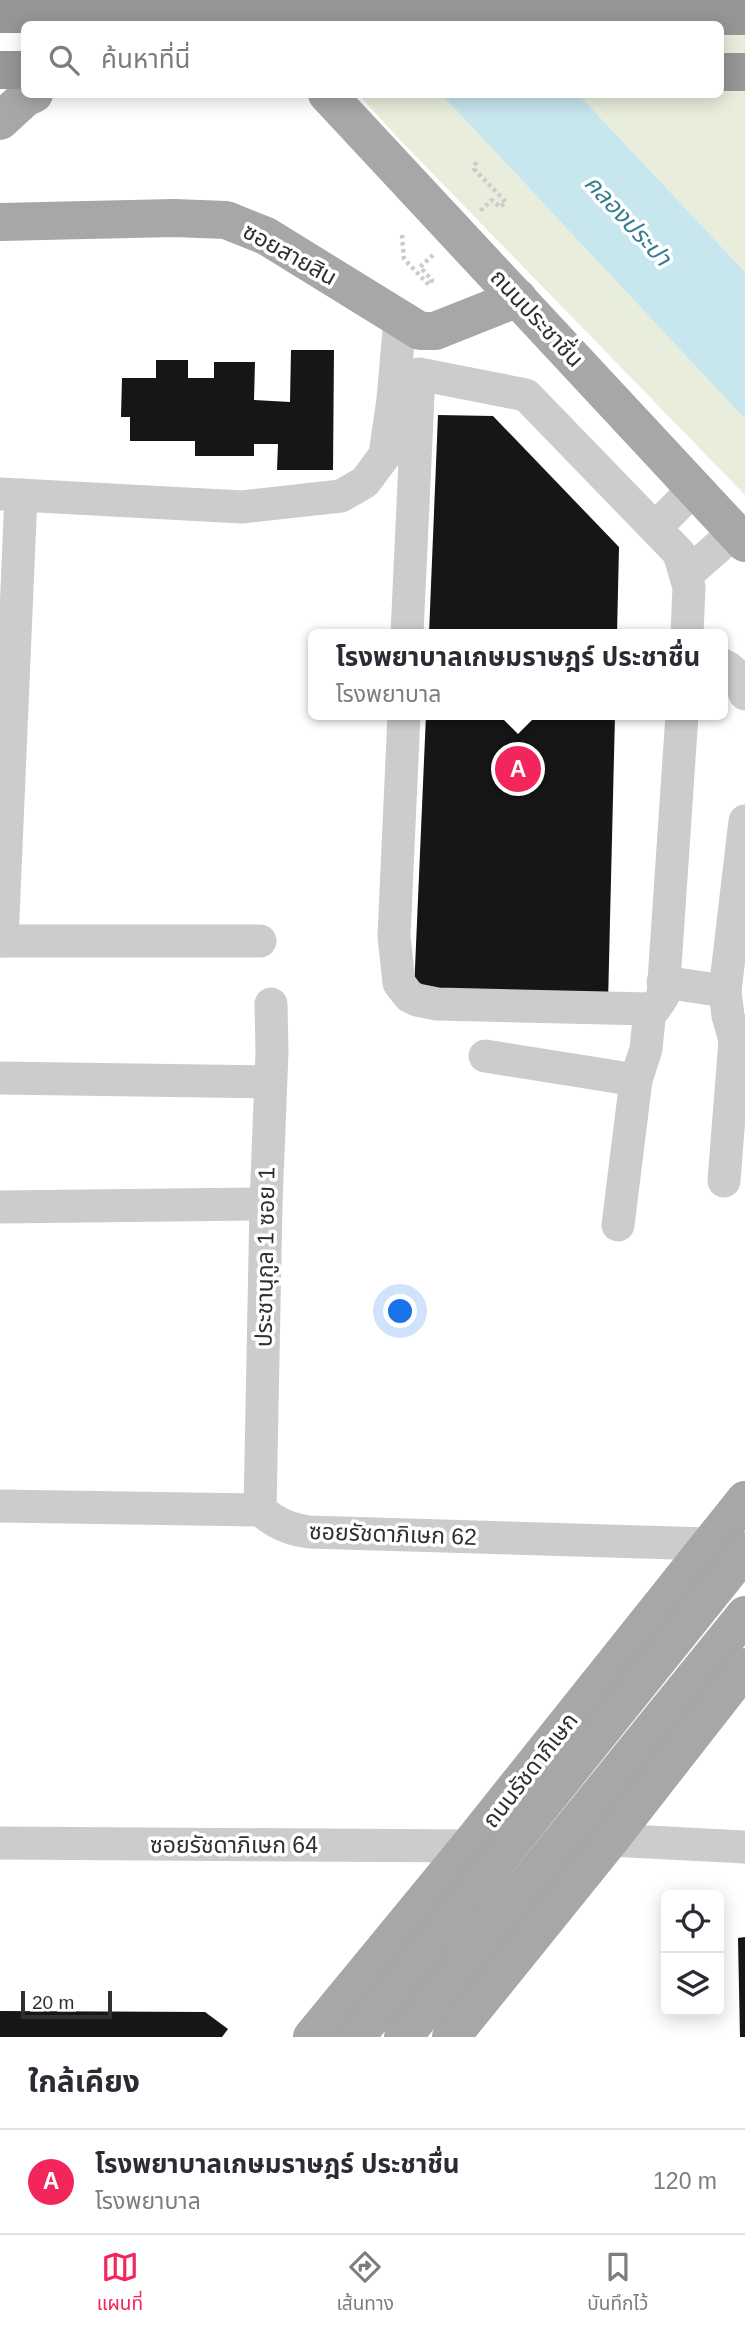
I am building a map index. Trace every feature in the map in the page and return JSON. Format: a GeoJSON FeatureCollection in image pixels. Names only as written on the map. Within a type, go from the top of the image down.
{"type":"FeatureCollection","features":[{"type":"Feature","properties":{"kind":"highway"},"geometry":{"type":"LineString","coordinates":[[0,14],[745,16]]}},
{"type":"Feature","properties":{"kind":"highway"},"geometry":{"type":"LineString","coordinates":[[0,69],[14,103]]}},
{"type":"Feature","properties":{"kind":"highway"},"geometry":{"type":"LineString","coordinates":[[724,72],[745,72]]}},
{"type":"Feature","properties":{"kind":"main road"},"geometry":{"type":"LineString","coordinates":[[49,21],[51,0]]}},
{"type":"Feature","properties":{"kind":"main road"},"geometry":{"type":"LineString","coordinates":[[240,0],[259,21]]}},
{"type":"Feature","properties":{"kind":"main road","name":"ถนนประชาชื่น"},"geometry":{"type":"LineString","coordinates":[[331,98],[740,538]]}},
{"type":"Feature","properties":{"kind":"main road","name":"ซอยสายสิน"},"geometry":{"type":"LineString","coordinates":[[1,221],[174,218],[226,220],[265,236],[420,331],[435,331],[518,298]]}},
{"type":"Feature","properties":{"kind":"main road","name":"ถนนรัชดาภิเษก"},"geometry":{"type":"LineString","coordinates":[[402,2037],[440,1962],[727,1548],[745,1500]]}},
{"type":"Feature","properties":{"kind":"main road","name":"ถนนรัชดาภิเษก"},"geometry":{"type":"LineString","coordinates":[[312,2037],[469,1846],[727,1548]]}},
{"type":"Feature","properties":{"kind":"main road","name":"ถนนรัชดาภิเษก"},"geometry":{"type":"LineString","coordinates":[[356,2037],[440,1962],[745,1615]]}},
{"type":"Feature","properties":{"kind":"main road"},"geometry":{"type":"LineString","coordinates":[[450,2037],[610,1840],[745,1667]]}},
{"type":"Feature","properties":{"kind":"street"},"geometry":{"type":"LineString","coordinates":[[260,941],[1,941],[11,495],[242,507],[341,496],[365,482],[385,455],[400,319]]}},
{"type":"Feature","properties":{"kind":"street"},"geometry":{"type":"LineString","coordinates":[[407,629],[419,374],[526,395],[679,553],[689,587],[687,629]]}},
{"type":"Feature","properties":{"kind":"street"},"geometry":{"type":"LineString","coordinates":[[655,528],[694,489]]}},
{"type":"Feature","properties":{"kind":"street"},"geometry":{"type":"LineString","coordinates":[[686,575],[740,538]]}},
{"type":"Feature","properties":{"kind":"street"},"geometry":{"type":"LineString","coordinates":[[728,668],[739,679],[745,694]]}},
{"type":"Feature","properties":{"kind":"street"},"geometry":{"type":"LineString","coordinates":[[404,720],[394,936],[399,983],[409,996],[437,1004],[725,991]]}},
{"type":"Feature","properties":{"kind":"street"},"geometry":{"type":"LineString","coordinates":[[618,1225],[636,1080],[646,1049],[657,996],[682,720]]}},
{"type":"Feature","properties":{"kind":"street"},"geometry":{"type":"LineString","coordinates":[[724,1181],[740,1039],[725,991],[745,821]]}},
{"type":"Feature","properties":{"kind":"street","name":"ประชานุกูล 1 ซอย 1"},"geometry":{"type":"LineString","coordinates":[[260,1510],[271,1004]]}},
{"type":"Feature","properties":{"kind":"street"},"geometry":{"type":"LineString","coordinates":[[485,1056],[636,1080]]}},
{"type":"Feature","properties":{"kind":"street"},"geometry":{"type":"LineString","coordinates":[[0,1078],[270,1082]]}},
{"type":"Feature","properties":{"kind":"street"},"geometry":{"type":"LineString","coordinates":[[0,1207],[266,1204]]}},
{"type":"Feature","properties":{"kind":"street"},"geometry":{"type":"LineString","coordinates":[[0,1506],[260,1510]]}},
{"type":"Feature","properties":{"kind":"street","name":"ซอยรัชดาภิเษก 62"},"geometry":{"type":"LineString","coordinates":[[260,1510],[289,1529],[309,1532],[727,1548]]}},
{"type":"Feature","properties":{"kind":"street"},"geometry":{"type":"LineString","coordinates":[[610,1840],[741,1842]]}},
{"type":"Feature","properties":{"kind":"street","name":"ซอยรัชดาภิเษก 64"},"geometry":{"type":"LineString","coordinates":[[0,1843],[469,1846]]}},
{"type":"Feature","properties":{"kind":"path"},"geometry":{"type":"LineString","coordinates":[[476,162],[474,169],[506,202],[500,207],[492,200]]}},
{"type":"Feature","properties":{"kind":"path"},"geometry":{"type":"LineString","coordinates":[[402,235],[404,259],[429,285],[432,280],[420,267]]}},
{"type":"Feature","properties":{"kind":"green space"},"geometry":{"type":"Polygon","coordinates":[[[745,0],[745,272],[582,98],[724,98],[723,21],[745,0]]]}},
{"type":"Feature","properties":{"kind":"green space"},"geometry":{"type":"Polygon","coordinates":[[[362,98],[445,98],[745,419],[745,495],[362,98]]]}},
{"type":"Feature","properties":{"kind":"water","name":"คลองประปา"},"geometry":{"type":"Polygon","coordinates":[[[445,98],[582,98],[745,272],[745,419],[445,98]]]}},
{"type":"Feature","properties":{"kind":"building"},"geometry":{"type":"Polygon","coordinates":[[[291,350],[334,350],[333,470],[277,470],[278,444],[254,444],[254,456],[195,456],[195,441],[130,441],[130,417],[121,417],[122,378],[156,378],[156,360],[188,360],[188,378],[214,378],[214,362],[255,362],[254,400],[290,402],[291,350]]]}},
{"type":"Feature","properties":{"kind":"building"},"geometry":{"type":"Polygon","coordinates":[[[438,415],[493,416],[619,547],[617,629],[429,629],[438,415]]]}},
{"type":"Feature","properties":{"kind":"building"},"geometry":{"type":"Polygon","coordinates":[[[426,720],[615,720],[608,1003],[414,991],[426,720]]]}},
{"type":"Feature","properties":{"kind":"building"},"geometry":{"type":"Polygon","coordinates":[[[745,1937],[745,2037],[740,2037],[738,1938],[745,1937]]]}},
{"type":"Feature","properties":{"kind":"building"},"geometry":{"type":"Polygon","coordinates":[[[0,2011],[205,2012],[228,2029],[222,2037],[0,2037],[0,2011]]]}},
{"type":"Feature","properties":{"kind":"place","name":"โรงพยาบาลเกษมราษฎร์ ประชาชื่น"},"geometry":{"type":"Point","coordinates":[518,769]}}]}
